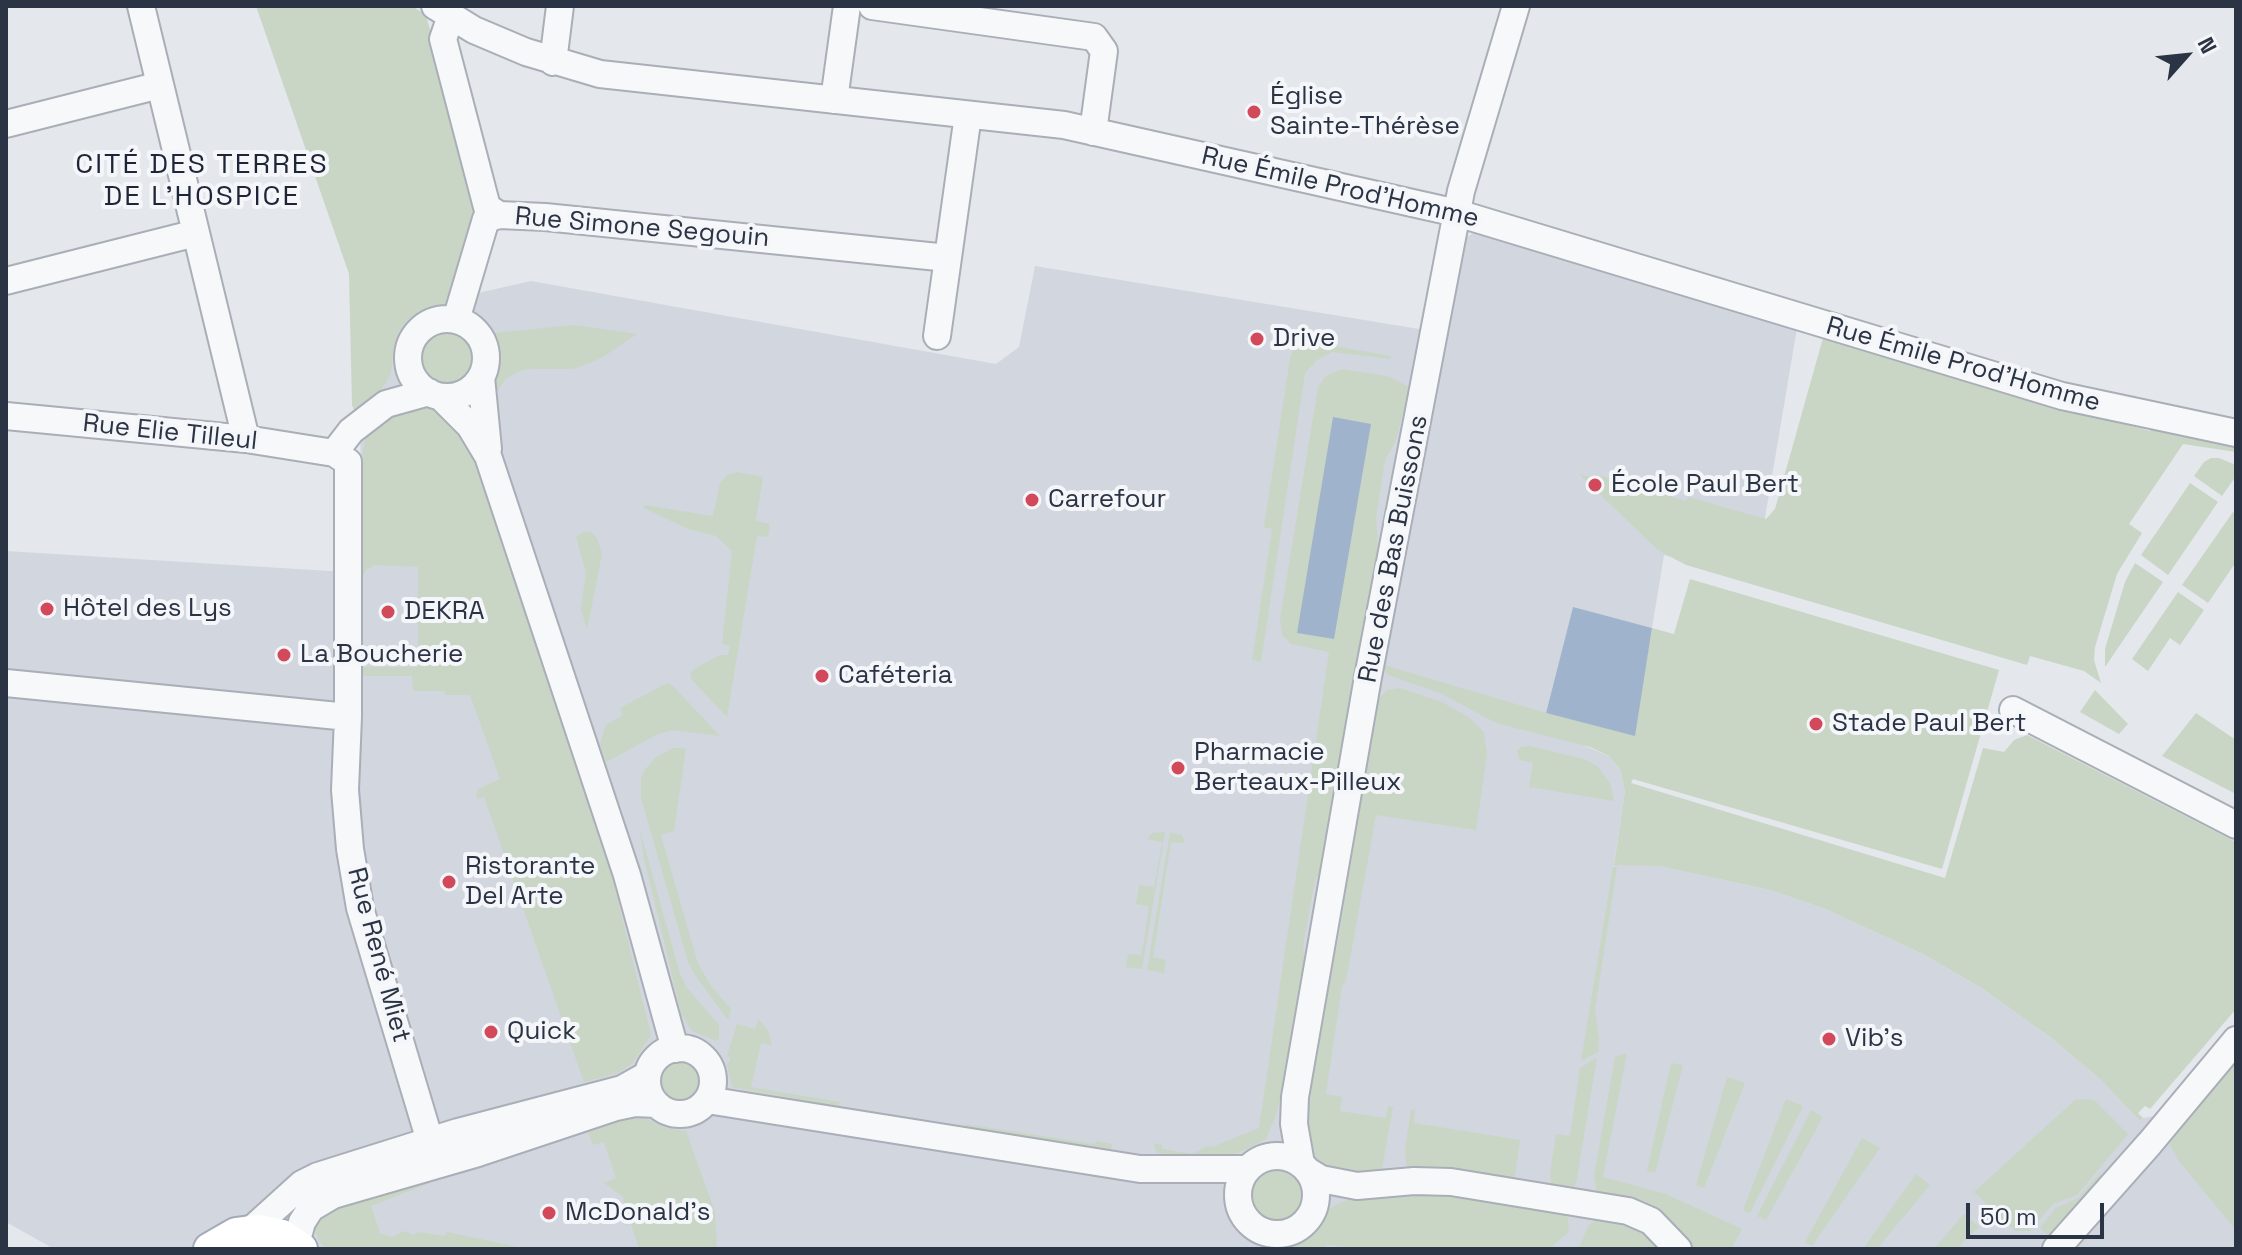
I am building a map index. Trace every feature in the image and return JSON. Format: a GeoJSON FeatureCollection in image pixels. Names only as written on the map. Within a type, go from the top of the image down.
{"type":"FeatureCollection","features":[{"type":"Feature","properties":{"kind":"main road"},"geometry":{"type":"LineString","coordinates":[[210,1249],[236,1234],[250,1231],[274,1233],[299,1247]]}},
{"type":"Feature","properties":{"kind":"street"},"geometry":{"type":"LineString","coordinates":[[141,6],[246,439]]}},
{"type":"Feature","properties":{"kind":"street"},"geometry":{"type":"LineString","coordinates":[[553,62],[560,6]]}},
{"type":"Feature","properties":{"kind":"street"},"geometry":{"type":"LineString","coordinates":[[834,100],[847,6]]}},
{"type":"Feature","properties":{"kind":"street"},"geometry":{"type":"LineString","coordinates":[[872,6],[1094,37],[1104,51],[1093,132]]}},
{"type":"Feature","properties":{"kind":"street","name":"Rue des Bas Buissons"},"geometry":{"type":"LineString","coordinates":[[1304,1168],[1294,1124],[1295,1097],[1368,677],[1457,213],[1516,6]]}},
{"type":"Feature","properties":{"kind":"street","name":"Rue Émile Prod'Homme"},"geometry":{"type":"LineString","coordinates":[[443,11],[474,30],[553,62],[600,74],[1064,125],[1457,213],[2062,396],[2236,433]]}},
{"type":"Feature","properties":{"kind":"street","name":"Rue Simone Segouin"},"geometry":{"type":"LineString","coordinates":[[443,11],[443,39],[487,207],[499,215],[948,258]]}},
{"type":"Feature","properties":{"kind":"street"},"geometry":{"type":"LineString","coordinates":[[6,124],[160,85]]}},
{"type":"Feature","properties":{"kind":"street"},"geometry":{"type":"LineString","coordinates":[[937,336],[968,115]]}},
{"type":"Feature","properties":{"kind":"street"},"geometry":{"type":"LineString","coordinates":[[456,320],[486,219],[499,215]]}},
{"type":"Feature","properties":{"kind":"street"},"geometry":{"type":"LineString","coordinates":[[6,281],[196,233]]}},
{"type":"Feature","properties":{"kind":"street"},"geometry":{"type":"LineString","coordinates":[[334,453],[351,431],[386,404],[409,361],[410,346],[420,330],[437,320],[456,320],[474,330],[484,345],[486,363],[481,377],[467,392],[459,395],[435,394],[386,404]]}},
{"type":"Feature","properties":{"kind":"street"},"geometry":{"type":"LineString","coordinates":[[409,361],[418,383],[470,426],[488,456],[627,875],[675,1049]]}},
{"type":"Feature","properties":{"kind":"street"},"geometry":{"type":"LineString","coordinates":[[481,377],[488,456]]}},
{"type":"Feature","properties":{"kind":"street","name":"Rue Elie Tilleul"},"geometry":{"type":"LineString","coordinates":[[6,416],[246,439],[334,453]]}},
{"type":"Feature","properties":{"kind":"street","name":"Rue René Miet"},"geometry":{"type":"LineString","coordinates":[[334,453],[348,462],[345,790],[350,849],[360,908],[430,1141]]}},
{"type":"Feature","properties":{"kind":"street"},"geometry":{"type":"LineString","coordinates":[[6,683],[348,717]]}},
{"type":"Feature","properties":{"kind":"street"},"geometry":{"type":"LineString","coordinates":[[2013,710],[2236,825]]}},
{"type":"Feature","properties":{"kind":"street"},"geometry":{"type":"LineString","coordinates":[[2056,1249],[2236,1040]]}},
{"type":"Feature","properties":{"kind":"street"},"geometry":{"type":"LineString","coordinates":[[250,1231],[311,1179],[430,1141],[622,1089],[647,1075],[659,1056],[675,1049],[696,1053],[708,1065],[713,1081],[707,1100],[697,1109],[679,1114],[656,1104],[648,1091],[647,1075]]}},
{"type":"Feature","properties":{"kind":"street","name":"Rue des Bas Buissons"},"geometry":{"type":"LineString","coordinates":[[1255,1164],[1272,1150],[1295,1097]]}},
{"type":"Feature","properties":{"kind":"street"},"geometry":{"type":"LineString","coordinates":[[707,1100],[1140,1169],[1238,1195]]}},
{"type":"Feature","properties":{"kind":"street"},"geometry":{"type":"LineString","coordinates":[[299,1247],[302,1222],[311,1208],[333,1195],[478,1153],[616,1107],[635,1103],[656,1104]]}},
{"type":"Feature","properties":{"kind":"street"},"geometry":{"type":"LineString","coordinates":[[1140,1169],[1169,1167],[1207,1170],[1255,1164],[1283,1156],[1321,1179],[1357,1186],[1414,1181],[1451,1182],[1613,1208],[1651,1221],[1678,1249]]}},
{"type":"Feature","properties":{"kind":"street"},"geometry":{"type":"LineString","coordinates":[[1255,1164],[1240,1181],[1238,1195],[1242,1213],[1255,1238],[1267,1233],[1279,1241],[1302,1225],[1314,1207],[1357,1186]]}},
{"type":"Feature","properties":{"kind":"street"},"geometry":{"type":"LineString","coordinates":[[1304,1168],[1315,1189],[1314,1207]]}},
{"type":"Feature","properties":{"kind":"shaded area"},"geometry":{"type":"Polygon","coordinates":[[[1476,231],[1797,328],[1755,577],[1664,555],[1652,628],[1573,608],[1546,713],[1578,743],[1609,756],[1620,769],[1625,791],[1614,864],[1658,866],[1770,890],[1825,909],[1923,954],[1983,989],[2050,1037],[2101,1080],[2140,1121],[2236,1102],[2236,1249],[54,1249],[6,1222],[6,551],[362,573],[359,320],[531,281],[996,364],[1019,347],[1035,266],[1425,330],[1363,661],[1384,665],[1467,237],[1476,231]]]}},
{"type":"Feature","properties":{"kind":"green space"},"geometry":{"type":"Polygon","coordinates":[[[256,6],[412,6],[426,15],[478,205],[454,302],[429,307],[408,319],[394,345],[391,373],[386,383],[377,394],[354,410],[349,274],[256,6]]]}},
{"type":"Feature","properties":{"kind":"green space"},"geometry":{"type":"Polygon","coordinates":[[[574,325],[637,334],[603,357],[573,369],[519,371],[506,379],[494,395],[490,383],[498,359],[494,333],[574,325]]]}},
{"type":"Feature","properties":{"kind":"green space"},"geometry":{"type":"Polygon","coordinates":[[[447,331],[466,339],[474,358],[466,377],[447,385],[428,377],[420,358],[428,339],[447,331]]]}},
{"type":"Feature","properties":{"kind":"green space"},"geometry":{"type":"Polygon","coordinates":[[[1823,338],[2035,401],[2150,431],[2152,426],[2236,438],[2236,452],[2183,444],[2129,524],[2142,533],[2117,574],[2095,647],[2094,660],[2101,683],[2084,671],[2030,656],[2027,665],[1686,565],[1658,550],[1579,474],[1598,479],[1601,476],[1686,501],[1688,497],[1766,519],[1775,509],[1823,338]]]}},
{"type":"Feature","properties":{"kind":"green space"},"geometry":{"type":"Polygon","coordinates":[[[1310,342],[1391,356],[1390,359],[1332,352],[1317,360],[1305,373],[1261,662],[1252,660],[1272,529],[1264,527],[1290,359],[1294,347],[1310,342]]]}},
{"type":"Feature","properties":{"kind":"green space"},"geometry":{"type":"Polygon","coordinates":[[[1342,369],[1387,376],[1409,387],[1396,441],[1385,460],[1376,518],[1378,545],[1324,861],[1315,881],[1303,946],[1306,969],[1295,1036],[1276,1115],[1266,1139],[1226,1159],[1158,1153],[1154,1143],[1162,1145],[1162,1149],[1192,1154],[1259,1128],[1329,652],[1291,644],[1282,635],[1280,619],[1318,387],[1326,376],[1342,369]]]}},
{"type":"Feature","properties":{"kind":"green space"},"geometry":{"type":"Polygon","coordinates":[[[419,406],[437,411],[464,431],[613,880],[651,1035],[633,1063],[618,1073],[584,1082],[484,797],[477,799],[478,789],[500,779],[470,695],[413,691],[412,676],[359,676],[360,667],[418,667],[418,567],[374,565],[366,570],[362,578],[363,451],[366,436],[389,416],[419,406]]]}},
{"type":"Feature","properties":{"kind":"green space"},"geometry":{"type":"Polygon","coordinates":[[[2211,458],[2236,465],[2236,476],[2222,496],[2194,476],[2211,458]]]}},
{"type":"Feature","properties":{"kind":"green space"},"geometry":{"type":"Polygon","coordinates":[[[737,472],[763,477],[756,521],[770,524],[768,537],[757,536],[727,717],[690,674],[720,655],[728,655],[730,646],[722,644],[732,551],[716,536],[688,529],[644,508],[644,505],[713,516],[720,483],[727,475],[737,472]]]}},
{"type":"Feature","properties":{"kind":"green space"},"geometry":{"type":"Polygon","coordinates":[[[2190,483],[2218,502],[2168,575],[2141,555],[2190,483]]]}},
{"type":"Feature","properties":{"kind":"green space"},"geometry":{"type":"Polygon","coordinates":[[[2233,512],[2236,514],[2236,562],[2208,603],[2182,585],[2233,512]]]}},
{"type":"Feature","properties":{"kind":"green space"},"geometry":{"type":"Polygon","coordinates":[[[590,532],[597,538],[602,554],[587,630],[581,609],[586,572],[576,537],[590,532]]]}},
{"type":"Feature","properties":{"kind":"green space"},"geometry":{"type":"Polygon","coordinates":[[[2135,563],[2163,582],[2105,667],[2105,649],[2125,582],[2135,563]]]}},
{"type":"Feature","properties":{"kind":"green space"},"geometry":{"type":"Polygon","coordinates":[[[1690,579],[1999,670],[1942,869],[1633,779],[1631,783],[1945,878],[1983,748],[2004,752],[2014,740],[2027,735],[2236,842],[2236,1009],[2150,1109],[2145,1106],[2138,1113],[2143,1118],[2140,1121],[2101,1080],[2050,1037],[1983,989],[1923,954],[1825,909],[1770,890],[1658,866],[1614,865],[1625,791],[1620,769],[1609,756],[1590,747],[1496,723],[1440,693],[1388,675],[1385,670],[1384,665],[1546,713],[1634,735],[1652,628],[1674,634],[1690,579]]]}},
{"type":"Feature","properties":{"kind":"green space"},"geometry":{"type":"Polygon","coordinates":[[[2178,592],[2204,610],[2180,645],[2170,638],[2148,671],[2132,659],[2178,592]]]}},
{"type":"Feature","properties":{"kind":"green space"},"geometry":{"type":"Polygon","coordinates":[[[667,683],[720,736],[672,730],[658,734],[606,762],[600,744],[606,725],[623,715],[620,708],[667,683]]]}},
{"type":"Feature","properties":{"kind":"green space"},"geometry":{"type":"Polygon","coordinates":[[[1400,688],[1442,702],[1470,718],[1484,732],[1487,754],[1476,830],[1376,815],[1346,981],[1342,986],[1326,1094],[1342,1097],[1340,1111],[1386,1118],[1388,1106],[1393,1107],[1381,1174],[1340,1176],[1311,1158],[1302,1133],[1327,972],[1337,948],[1346,893],[1344,869],[1376,701],[1387,690],[1400,688]]]}},
{"type":"Feature","properties":{"kind":"green space"},"geometry":{"type":"Polygon","coordinates":[[[2095,690],[2128,724],[2119,734],[2080,712],[2095,690]]]}},
{"type":"Feature","properties":{"kind":"green space"},"geometry":{"type":"Polygon","coordinates":[[[2196,713],[2236,740],[2236,794],[2162,756],[2196,713]]]}},
{"type":"Feature","properties":{"kind":"green space"},"geometry":{"type":"Polygon","coordinates":[[[1529,746],[1584,759],[1597,766],[1610,783],[1614,801],[1529,787],[1533,763],[1520,760],[1517,751],[1529,746]]]}},
{"type":"Feature","properties":{"kind":"green space"},"geometry":{"type":"Polygon","coordinates":[[[673,748],[686,748],[674,831],[661,835],[698,964],[711,986],[731,1009],[728,1020],[688,962],[641,798],[644,771],[655,758],[673,748]]]}},
{"type":"Feature","properties":{"kind":"green space"},"geometry":{"type":"Polygon","coordinates":[[[640,830],[680,974],[688,989],[719,1025],[716,1041],[692,1031],[681,1013],[640,830]]]}},
{"type":"Feature","properties":{"kind":"green space"},"geometry":{"type":"Polygon","coordinates":[[[1165,832],[1142,969],[1126,967],[1128,954],[1141,955],[1149,906],[1136,904],[1139,885],[1154,887],[1162,842],[1147,839],[1152,833],[1165,832]]]}},
{"type":"Feature","properties":{"kind":"green space"},"geometry":{"type":"Polygon","coordinates":[[[1170,832],[1182,835],[1185,843],[1171,842],[1153,957],[1166,960],[1164,973],[1147,970],[1170,832]]]}},
{"type":"Feature","properties":{"kind":"green space"},"geometry":{"type":"Polygon","coordinates":[[[1613,867],[1617,867],[1595,1009],[1598,1052],[1581,1061],[1613,867]]]}},
{"type":"Feature","properties":{"kind":"green space"},"geometry":{"type":"Polygon","coordinates":[[[758,1019],[768,1030],[772,1045],[761,1043],[751,1087],[840,1102],[839,1107],[732,1087],[727,1065],[731,1058],[727,1056],[737,1024],[755,1029],[758,1019]]]}},
{"type":"Feature","properties":{"kind":"green space"},"geometry":{"type":"Polygon","coordinates":[[[1627,1053],[1603,1177],[1666,1194],[1742,1229],[1731,1249],[1691,1249],[1681,1235],[1597,1193],[1594,1176],[1615,1057],[1627,1053]]]}},
{"type":"Feature","properties":{"kind":"green space"},"geometry":{"type":"Polygon","coordinates":[[[2236,1056],[2236,1230],[2178,1160],[2169,1137],[2236,1056]]]}},
{"type":"Feature","properties":{"kind":"green space"},"geometry":{"type":"Polygon","coordinates":[[[1597,1057],[1576,1184],[1571,1190],[1552,1187],[1550,1174],[1556,1134],[1570,1136],[1580,1068],[1597,1057]]]}},
{"type":"Feature","properties":{"kind":"green space"},"geometry":{"type":"Polygon","coordinates":[[[680,1061],[694,1067],[700,1081],[694,1095],[680,1101],[666,1095],[660,1081],[666,1067],[680,1061]]]}},
{"type":"Feature","properties":{"kind":"green space"},"geometry":{"type":"Polygon","coordinates":[[[1671,1063],[1683,1065],[1655,1173],[1647,1171],[1671,1063]]]}},
{"type":"Feature","properties":{"kind":"green space"},"geometry":{"type":"Polygon","coordinates":[[[1727,1077],[1745,1083],[1704,1188],[1696,1185],[1727,1077]]]}},
{"type":"Feature","properties":{"kind":"green space"},"geometry":{"type":"Polygon","coordinates":[[[1786,1099],[1803,1106],[1750,1213],[1743,1210],[1786,1099]]]}},
{"type":"Feature","properties":{"kind":"green space"},"geometry":{"type":"Polygon","coordinates":[[[2076,1099],[2094,1100],[2128,1134],[2077,1195],[2053,1204],[2030,1231],[2016,1231],[1974,1192],[2076,1099]]]}},
{"type":"Feature","properties":{"kind":"green space"},"geometry":{"type":"Polygon","coordinates":[[[1411,1109],[1415,1110],[1414,1123],[1520,1140],[1514,1182],[1407,1171],[1405,1150],[1411,1109]]]}},
{"type":"Feature","properties":{"kind":"green space"},"geometry":{"type":"Polygon","coordinates":[[[1811,1110],[1823,1117],[1766,1220],[1757,1216],[1811,1110]]]}},
{"type":"Feature","properties":{"kind":"green space"},"geometry":{"type":"Polygon","coordinates":[[[639,1115],[663,1127],[686,1131],[715,1212],[717,1249],[639,1249],[631,1224],[625,1226],[623,1197],[604,1183],[616,1178],[604,1142],[593,1145],[588,1132],[639,1115]]]}},
{"type":"Feature","properties":{"kind":"green space"},"geometry":{"type":"Polygon","coordinates":[[[965,1124],[1112,1144],[1111,1153],[967,1131],[965,1124]]]}},
{"type":"Feature","properties":{"kind":"green space"},"geometry":{"type":"Polygon","coordinates":[[[1862,1138],[1880,1148],[1812,1246],[1805,1242],[1862,1138]]]}},
{"type":"Feature","properties":{"kind":"green space"},"geometry":{"type":"Polygon","coordinates":[[[1276,1167],[1296,1175],[1304,1195],[1296,1215],[1276,1223],[1256,1215],[1248,1195],[1256,1175],[1276,1167]]]}},
{"type":"Feature","properties":{"kind":"green space"},"geometry":{"type":"Polygon","coordinates":[[[2102,1171],[2096,1192],[2052,1239],[2040,1228],[2056,1208],[2078,1198],[2102,1171]]]}},
{"type":"Feature","properties":{"kind":"green space"},"geometry":{"type":"Polygon","coordinates":[[[1916,1174],[1930,1185],[1877,1249],[1863,1249],[1916,1174]]]}},
{"type":"Feature","properties":{"kind":"green space"},"geometry":{"type":"Polygon","coordinates":[[[427,1180],[430,1183],[371,1206],[380,1233],[392,1237],[405,1231],[413,1235],[419,1232],[445,1236],[447,1232],[527,1249],[325,1249],[319,1241],[315,1230],[317,1220],[331,1208],[427,1180]]]}},
{"type":"Feature","properties":{"kind":"green space"},"geometry":{"type":"Polygon","coordinates":[[[1432,1189],[1563,1211],[1568,1218],[1569,1232],[1549,1249],[1367,1249],[1326,1245],[1325,1249],[1285,1249],[1303,1237],[1329,1209],[1339,1203],[1363,1195],[1432,1189]]]}},
{"type":"Feature","properties":{"kind":"green space"},"geometry":{"type":"Polygon","coordinates":[[[1964,1214],[1979,1227],[1956,1249],[1934,1249],[1964,1214]]]}},
{"type":"Feature","properties":{"kind":"green space"},"geometry":{"type":"Polygon","coordinates":[[[1599,1218],[1631,1222],[1667,1249],[1578,1249],[1589,1225],[1599,1218]]]}},
{"type":"Feature","properties":{"kind":"water"},"geometry":{"type":"Polygon","coordinates":[[[1333,417],[1371,424],[1334,639],[1297,633],[1333,417]]]}},
{"type":"Feature","properties":{"kind":"water"},"geometry":{"type":"Polygon","coordinates":[[[1573,607],[1652,628],[1635,736],[1546,713],[1573,607]]]}},
{"type":"Feature","properties":{"kind":"place","name":"Église Sainte-Thérèse"},"geometry":{"type":"Point","coordinates":[1254,112]}},
{"type":"Feature","properties":{"kind":"place","name":"Drive"},"geometry":{"type":"Point","coordinates":[1257,339]}},
{"type":"Feature","properties":{"kind":"place","name":"École Paul Bert"},"geometry":{"type":"Point","coordinates":[1595,485]}},
{"type":"Feature","properties":{"kind":"place","name":"Carrefour"},"geometry":{"type":"Point","coordinates":[1032,500]}},
{"type":"Feature","properties":{"kind":"place","name":"Hôtel des Lys"},"geometry":{"type":"Point","coordinates":[47,609]}},
{"type":"Feature","properties":{"kind":"place","name":"DEKRA"},"geometry":{"type":"Point","coordinates":[388,612]}},
{"type":"Feature","properties":{"kind":"place","name":"La Boucherie"},"geometry":{"type":"Point","coordinates":[284,655]}},
{"type":"Feature","properties":{"kind":"place","name":"Caféteria"},"geometry":{"type":"Point","coordinates":[822,676]}},
{"type":"Feature","properties":{"kind":"place","name":"Stade Paul Bert"},"geometry":{"type":"Point","coordinates":[1816,724]}},
{"type":"Feature","properties":{"kind":"place","name":"Pharmacie Berteaux-Pilleux"},"geometry":{"type":"Point","coordinates":[1178,768]}},
{"type":"Feature","properties":{"kind":"place","name":"Ristorante Del Arte"},"geometry":{"type":"Point","coordinates":[449,882]}},
{"type":"Feature","properties":{"kind":"place","name":"Quick"},"geometry":{"type":"Point","coordinates":[491,1032]}},
{"type":"Feature","properties":{"kind":"place","name":"Vib's"},"geometry":{"type":"Point","coordinates":[1829,1039]}},
{"type":"Feature","properties":{"kind":"place","name":"McDonald's"},"geometry":{"type":"Point","coordinates":[549,1213]}},
{"type":"Feature","properties":{"kind":"district","name":"CITÉ DES TERRES DE L'HOSPICE"},"geometry":{"type":"Point","coordinates":[202,181]}}]}
